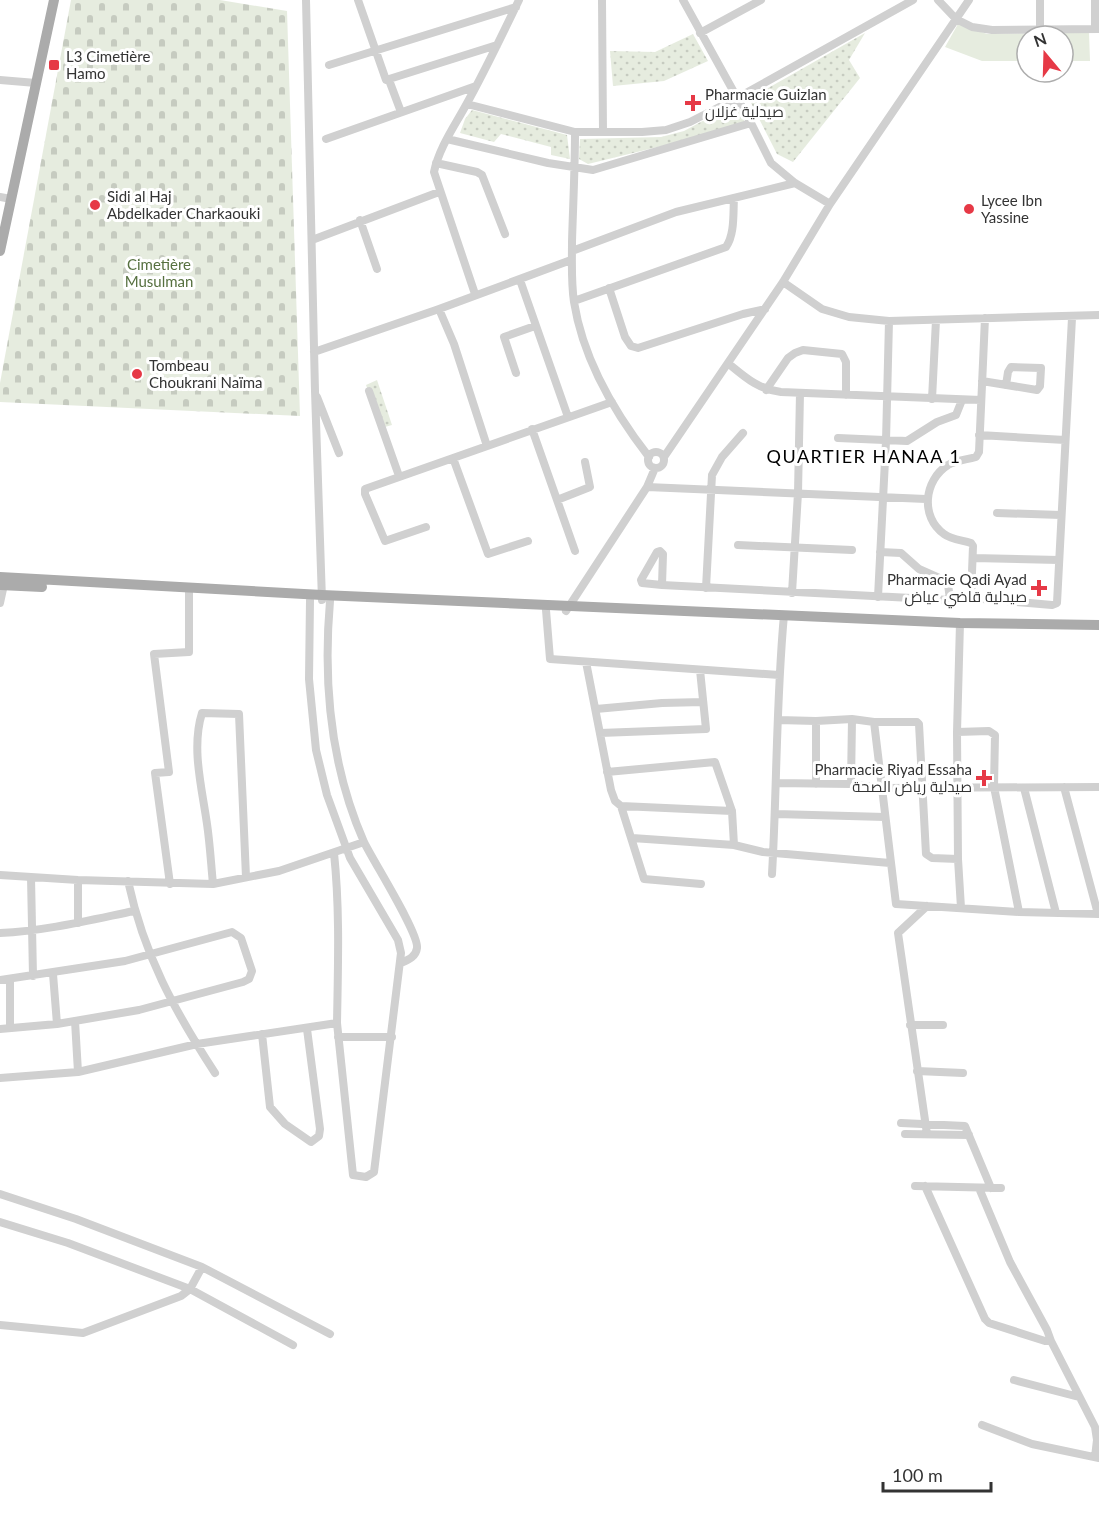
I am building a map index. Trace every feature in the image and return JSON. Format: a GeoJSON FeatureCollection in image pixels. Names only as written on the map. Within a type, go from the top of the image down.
{"type":"FeatureCollection","features":[{"type":"Feature","properties":{"kind":"main road"},"geometry":{"type":"LineString","coordinates":[[0,247],[6,198],[36,83],[54,0]]}},
{"type":"Feature","properties":{"kind":"main road"},"geometry":{"type":"LineString","coordinates":[[2,581],[321,599],[1099,631]]}},
{"type":"Feature","properties":{"kind":"main road"},"geometry":{"type":"LineString","coordinates":[[485,605],[546,610],[568,608]]}},
{"type":"Feature","properties":{"kind":"main road"},"geometry":{"type":"LineString","coordinates":[[960,626],[1099,625]]}},
{"type":"Feature","properties":{"kind":"street"},"geometry":{"type":"LineString","coordinates":[[306,0],[321,599],[331,713],[337,760],[352,815],[364,842],[405,915],[418,946],[417,952],[411,959],[401,963]]}},
{"type":"Feature","properties":{"kind":"street"},"geometry":{"type":"LineString","coordinates":[[358,0],[385,78],[389,80],[401,112]]}},
{"type":"Feature","properties":{"kind":"street"},"geometry":{"type":"LineString","coordinates":[[602,0],[603,132]]}},
{"type":"Feature","properties":{"kind":"street"},"geometry":{"type":"LineString","coordinates":[[683,0],[771,163],[795,183],[830,204]]}},
{"type":"Feature","properties":{"kind":"street"},"geometry":{"type":"LineString","coordinates":[[700,33],[761,0]]}},
{"type":"Feature","properties":{"kind":"street"},"geometry":{"type":"LineString","coordinates":[[467,104],[575,132],[642,132],[666,129],[690,122],[737,98],[913,0]]}},
{"type":"Feature","properties":{"kind":"street"},"geometry":{"type":"LineString","coordinates":[[938,0],[956,19],[972,27],[1015,30]]}},
{"type":"Feature","properties":{"kind":"street"},"geometry":{"type":"LineString","coordinates":[[568,608],[647,487],[655,468],[662,465],[664,457],[783,282],[830,204],[969,0]]}},
{"type":"Feature","properties":{"kind":"street"},"geometry":{"type":"LineString","coordinates":[[1040,0],[1040,24]]}},
{"type":"Feature","properties":{"kind":"street"},"geometry":{"type":"LineString","coordinates":[[1075,29],[1097,29],[1095,0]]}},
{"type":"Feature","properties":{"kind":"street"},"geometry":{"type":"LineString","coordinates":[[329,65],[517,3]]}},
{"type":"Feature","properties":{"kind":"street"},"geometry":{"type":"LineString","coordinates":[[475,294],[434,172],[447,139],[517,3]]}},
{"type":"Feature","properties":{"kind":"street"},"geometry":{"type":"LineString","coordinates":[[389,80],[497,45]]}},
{"type":"Feature","properties":{"kind":"street"},"geometry":{"type":"LineString","coordinates":[[0,80],[36,83]]}},
{"type":"Feature","properties":{"kind":"street"},"geometry":{"type":"LineString","coordinates":[[326,139],[476,86]]}},
{"type":"Feature","properties":{"kind":"street"},"geometry":{"type":"LineString","coordinates":[[447,139],[548,163],[593,170],[751,123]]}},
{"type":"Feature","properties":{"kind":"street"},"geometry":{"type":"LineString","coordinates":[[575,132],[572,256],[574,301],[580,330],[591,362],[612,402],[649,457],[650,464],[655,468]]}},
{"type":"Feature","properties":{"kind":"street"},"geometry":{"type":"LineString","coordinates":[[436,163],[482,175],[505,234]]}},
{"type":"Feature","properties":{"kind":"street"},"geometry":{"type":"LineString","coordinates":[[314,352],[520,280],[676,212],[795,183]]}},
{"type":"Feature","properties":{"kind":"street"},"geometry":{"type":"LineString","coordinates":[[312,240],[439,192]]}},
{"type":"Feature","properties":{"kind":"street"},"geometry":{"type":"LineString","coordinates":[[574,301],[726,247],[732,229],[734,198]]}},
{"type":"Feature","properties":{"kind":"street"},"geometry":{"type":"LineString","coordinates":[[360,220],[377,269]]}},
{"type":"Feature","properties":{"kind":"street"},"geometry":{"type":"LineString","coordinates":[[520,280],[568,417]]}},
{"type":"Feature","properties":{"kind":"street"},"geometry":{"type":"LineString","coordinates":[[783,282],[822,309],[849,317],[889,321],[1072,318],[1099,315]]}},
{"type":"Feature","properties":{"kind":"street"},"geometry":{"type":"LineString","coordinates":[[609,288],[625,338],[632,346],[638,348],[765,309]]}},
{"type":"Feature","properties":{"kind":"street"},"geometry":{"type":"LineString","coordinates":[[439,309],[454,344],[487,446]]}},
{"type":"Feature","properties":{"kind":"street"},"geometry":{"type":"LineString","coordinates":[[971,598],[974,549],[971,543],[947,537],[941,532],[931,516],[927,499],[930,487],[940,472],[957,461],[978,455],[985,318]]}},
{"type":"Feature","properties":{"kind":"street"},"geometry":{"type":"LineString","coordinates":[[662,585],[878,597],[950,600],[971,598],[1054,604],[1058,599],[1072,318]]}},
{"type":"Feature","properties":{"kind":"street"},"geometry":{"type":"LineString","coordinates":[[932,399],[936,320]]}},
{"type":"Feature","properties":{"kind":"street"},"geometry":{"type":"LineString","coordinates":[[878,597],[888,397],[889,321]]}},
{"type":"Feature","properties":{"kind":"street"},"geometry":{"type":"LineString","coordinates":[[516,373],[504,337],[535,326]]}},
{"type":"Feature","properties":{"kind":"street"},"geometry":{"type":"LineString","coordinates":[[766,390],[788,358],[795,352],[803,350],[842,354],[846,362],[846,395]]}},
{"type":"Feature","properties":{"kind":"street"},"geometry":{"type":"LineString","coordinates":[[729,364],[766,390],[981,400]]}},
{"type":"Feature","properties":{"kind":"street"},"geometry":{"type":"LineString","coordinates":[[982,381],[1006,385]]}},
{"type":"Feature","properties":{"kind":"street"},"geometry":{"type":"LineString","coordinates":[[315,391],[339,453]]}},
{"type":"Feature","properties":{"kind":"street"},"geometry":{"type":"LineString","coordinates":[[369,391],[399,476]]}},
{"type":"Feature","properties":{"kind":"street"},"geometry":{"type":"LineString","coordinates":[[792,593],[798,493],[800,393]]}},
{"type":"Feature","properties":{"kind":"street"},"geometry":{"type":"LineString","coordinates":[[838,438],[911,440],[937,422],[956,415],[962,400]]}},
{"type":"Feature","properties":{"kind":"street"},"geometry":{"type":"LineString","coordinates":[[426,527],[385,541],[365,489],[612,402]]}},
{"type":"Feature","properties":{"kind":"street"},"geometry":{"type":"LineString","coordinates":[[532,429],[575,551]]}},
{"type":"Feature","properties":{"kind":"street"},"geometry":{"type":"LineString","coordinates":[[706,588],[712,475],[743,434]]}},
{"type":"Feature","properties":{"kind":"street"},"geometry":{"type":"LineString","coordinates":[[980,435],[1065,440]]}},
{"type":"Feature","properties":{"kind":"street"},"geometry":{"type":"LineString","coordinates":[[649,457],[655,452],[664,457]]}},
{"type":"Feature","properties":{"kind":"street"},"geometry":{"type":"LineString","coordinates":[[453,458],[488,555],[528,541]]}},
{"type":"Feature","properties":{"kind":"street"},"geometry":{"type":"LineString","coordinates":[[557,500],[590,487],[585,462]]}},
{"type":"Feature","properties":{"kind":"street"},"geometry":{"type":"LineString","coordinates":[[647,487],[927,499]]}},
{"type":"Feature","properties":{"kind":"street"},"geometry":{"type":"LineString","coordinates":[[997,513],[1061,515]]}},
{"type":"Feature","properties":{"kind":"street"},"geometry":{"type":"LineString","coordinates":[[738,545],[852,550]]}},
{"type":"Feature","properties":{"kind":"street"},"geometry":{"type":"LineString","coordinates":[[880,552],[901,553],[919,569],[946,581],[950,600]]}},
{"type":"Feature","properties":{"kind":"street"},"geometry":{"type":"LineString","coordinates":[[973,558],[1059,560]]}},
{"type":"Feature","properties":{"kind":"street"},"geometry":{"type":"LineString","coordinates":[[0,603],[2,581]]}},
{"type":"Feature","properties":{"kind":"street"},"geometry":{"type":"LineString","coordinates":[[170,884],[155,773],[169,772],[154,654],[189,652],[189,592]]}},
{"type":"Feature","properties":{"kind":"street"},"geometry":{"type":"LineString","coordinates":[[321,599],[309,679],[316,750],[327,795],[347,848],[370,894],[398,940],[401,953],[375,1166],[374,1172],[366,1177],[353,1175],[336,1023],[338,939],[337,874],[334,853]]}},
{"type":"Feature","properties":{"kind":"street"},"geometry":{"type":"LineString","coordinates":[[546,610],[550,659],[779,675]]}},
{"type":"Feature","properties":{"kind":"street"},"geometry":{"type":"LineString","coordinates":[[772,874],[776,814],[779,675],[784,618]]}},
{"type":"Feature","properties":{"kind":"street"},"geometry":{"type":"LineString","coordinates":[[960,626],[957,732],[958,859],[961,908]]}},
{"type":"Feature","properties":{"kind":"street"},"geometry":{"type":"LineString","coordinates":[[586,662],[607,772],[614,798],[621,806],[644,879],[701,884]]}},
{"type":"Feature","properties":{"kind":"street"},"geometry":{"type":"LineString","coordinates":[[600,733],[706,729],[700,670]]}},
{"type":"Feature","properties":{"kind":"street"},"geometry":{"type":"LineString","coordinates":[[596,709],[703,702]]}},
{"type":"Feature","properties":{"kind":"street"},"geometry":{"type":"LineString","coordinates":[[213,884],[198,747],[202,713],[239,714],[246,877]]}},
{"type":"Feature","properties":{"kind":"street"},"geometry":{"type":"LineString","coordinates":[[778,720],[816,722],[852,719],[874,722],[917,722],[919,724],[927,854],[932,858],[958,859]]}},
{"type":"Feature","properties":{"kind":"street"},"geometry":{"type":"LineString","coordinates":[[851,784],[852,719]]}},
{"type":"Feature","properties":{"kind":"street"},"geometry":{"type":"LineString","coordinates":[[816,722],[816,784]]}},
{"type":"Feature","properties":{"kind":"street"},"geometry":{"type":"LineString","coordinates":[[874,722],[896,904],[1056,914],[1099,914],[1064,787]]}},
{"type":"Feature","properties":{"kind":"street"},"geometry":{"type":"LineString","coordinates":[[957,732],[993,733],[994,735],[994,787],[1019,912]]}},
{"type":"Feature","properties":{"kind":"street"},"geometry":{"type":"LineString","coordinates":[[607,772],[715,762],[732,812],[734,845]]}},
{"type":"Feature","properties":{"kind":"street"},"geometry":{"type":"LineString","coordinates":[[776,783],[851,784],[881,788],[1099,787]]}},
{"type":"Feature","properties":{"kind":"street"},"geometry":{"type":"LineString","coordinates":[[1024,788],[1056,914]]}},
{"type":"Feature","properties":{"kind":"street"},"geometry":{"type":"LineString","coordinates":[[621,806],[732,812]]}},
{"type":"Feature","properties":{"kind":"street"},"geometry":{"type":"LineString","coordinates":[[776,814],[885,817]]}},
{"type":"Feature","properties":{"kind":"street"},"geometry":{"type":"LineString","coordinates":[[632,838],[734,845],[748,850],[773,853],[890,863]]}},
{"type":"Feature","properties":{"kind":"street"},"geometry":{"type":"LineString","coordinates":[[0,875],[170,884],[213,884],[279,871],[364,842]]}},
{"type":"Feature","properties":{"kind":"street"},"geometry":{"type":"LineString","coordinates":[[31,877],[33,976]]}},
{"type":"Feature","properties":{"kind":"street"},"geometry":{"type":"LineString","coordinates":[[78,880],[78,923]]}},
{"type":"Feature","properties":{"kind":"street"},"geometry":{"type":"LineString","coordinates":[[128,881],[134,911],[149,954],[170,1000],[215,1073]]}},
{"type":"Feature","properties":{"kind":"street"},"geometry":{"type":"LineString","coordinates":[[927,906],[898,933],[927,1134]]}},
{"type":"Feature","properties":{"kind":"street"},"geometry":{"type":"LineString","coordinates":[[0,933],[78,923],[134,911]]}},
{"type":"Feature","properties":{"kind":"street"},"geometry":{"type":"LineString","coordinates":[[0,1029],[57,1024],[139,1010],[249,979],[252,971],[241,938],[238,934],[226,932],[125,961],[5,980],[10,1028]]}},
{"type":"Feature","properties":{"kind":"street"},"geometry":{"type":"LineString","coordinates":[[53,974],[57,1024]]}},
{"type":"Feature","properties":{"kind":"street"},"geometry":{"type":"LineString","coordinates":[[75,1021],[78,1072]]}},
{"type":"Feature","properties":{"kind":"street"},"geometry":{"type":"LineString","coordinates":[[0,1078],[78,1072],[196,1044],[336,1023]]}},
{"type":"Feature","properties":{"kind":"street"},"geometry":{"type":"LineString","coordinates":[[910,1025],[943,1025]]}},
{"type":"Feature","properties":{"kind":"street"},"geometry":{"type":"LineString","coordinates":[[262,1034],[270,1107],[285,1124],[311,1142],[317,1140],[320,1129],[307,1029]]}},
{"type":"Feature","properties":{"kind":"street"},"geometry":{"type":"LineString","coordinates":[[338,1037],[392,1037]]}},
{"type":"Feature","properties":{"kind":"street"},"geometry":{"type":"LineString","coordinates":[[917,1071],[963,1073]]}},
{"type":"Feature","properties":{"kind":"street"},"geometry":{"type":"LineString","coordinates":[[901,1123],[963,1124],[991,1188]]}},
{"type":"Feature","properties":{"kind":"street"},"geometry":{"type":"LineString","coordinates":[[905,1134],[969,1135]]}},
{"type":"Feature","properties":{"kind":"street"},"geometry":{"type":"LineString","coordinates":[[1001,1188],[920,1186],[985,1319],[989,1323],[1051,1341]]}},
{"type":"Feature","properties":{"kind":"street"},"geometry":{"type":"LineString","coordinates":[[979,1188],[1010,1262],[1047,1329],[1096,1434],[1097,1457],[1032,1444],[982,1425]]}},
{"type":"Feature","properties":{"kind":"street"},"geometry":{"type":"LineString","coordinates":[[0,1194],[76,1219],[202,1267],[330,1334]]}},
{"type":"Feature","properties":{"kind":"street"},"geometry":{"type":"LineString","coordinates":[[0,1222],[68,1243],[190,1289],[293,1345]]}},
{"type":"Feature","properties":{"kind":"street"},"geometry":{"type":"LineString","coordinates":[[0,1325],[83,1333],[181,1296],[190,1289],[202,1267]]}},
{"type":"Feature","properties":{"kind":"street"},"geometry":{"type":"LineString","coordinates":[[1014,1380],[1079,1397]]}},
{"type":"Feature","properties":{"kind":"green space","name":"Cimetière Musulman"},"geometry":{"type":"Polygon","coordinates":[[[71,0],[220,0],[287,11],[300,416],[0,402],[0,383],[71,0]]]}},
{"type":"Feature","properties":{"kind":"green space"},"geometry":{"type":"Polygon","coordinates":[[[958,24],[987,34],[1015,33],[1015,61],[982,61],[945,47],[958,24]]]}},
{"type":"Feature","properties":{"kind":"green space"},"geometry":{"type":"Polygon","coordinates":[[[1075,32],[1089,32],[1090,61],[1075,61],[1075,32]]]}},
{"type":"Feature","properties":{"kind":"green space"},"geometry":{"type":"Polygon","coordinates":[[[865,33],[849,60],[860,78],[793,162],[777,154],[749,99],[865,33]]]}},
{"type":"Feature","properties":{"kind":"green space"},"geometry":{"type":"Polygon","coordinates":[[[693,34],[708,61],[664,81],[613,86],[610,51],[655,52],[693,34]]]}},
{"type":"Feature","properties":{"kind":"green space"},"geometry":{"type":"Polygon","coordinates":[[[736,103],[745,122],[674,143],[588,164],[579,159],[580,139],[661,137],[684,131],[736,103]]]}},
{"type":"Feature","properties":{"kind":"green space"},"geometry":{"type":"Polygon","coordinates":[[[472,110],[567,135],[570,159],[551,155],[551,147],[501,134],[494,142],[460,133],[465,119],[472,110]]]}},
{"type":"Feature","properties":{"kind":"green space"},"geometry":{"type":"Polygon","coordinates":[[[377,380],[392,425],[381,428],[366,385],[377,380]]]}},
{"type":"Feature","properties":{"kind":"place","name":"L3 Cimetière Hamo"},"geometry":{"type":"Point","coordinates":[54,65]}},
{"type":"Feature","properties":{"kind":"place","name":"Pharmacie Guizlan صيدلية غزلان"},"geometry":{"type":"Point","coordinates":[693,103]}},
{"type":"Feature","properties":{"kind":"place","name":"Sidi al Haj Abdelkader Charkaouki"},"geometry":{"type":"Point","coordinates":[95,205]}},
{"type":"Feature","properties":{"kind":"place","name":"Lycee Ibn Yassine"},"geometry":{"type":"Point","coordinates":[969,209]}},
{"type":"Feature","properties":{"kind":"place","name":"Tombeau Choukrani Naïma"},"geometry":{"type":"Point","coordinates":[137,374]}},
{"type":"Feature","properties":{"kind":"place","name":"Pharmacie Qadi Ayad صيدلية قاضي عياض"},"geometry":{"type":"Point","coordinates":[1039,588]}},
{"type":"Feature","properties":{"kind":"place","name":"Pharmacie Riyad Essaha صيدلية رياض الصحة"},"geometry":{"type":"Point","coordinates":[984,778]}},
{"type":"Feature","properties":{"kind":"district","name":"QUARTIER HANAA 1"},"geometry":{"type":"Point","coordinates":[864,456]}}]}
